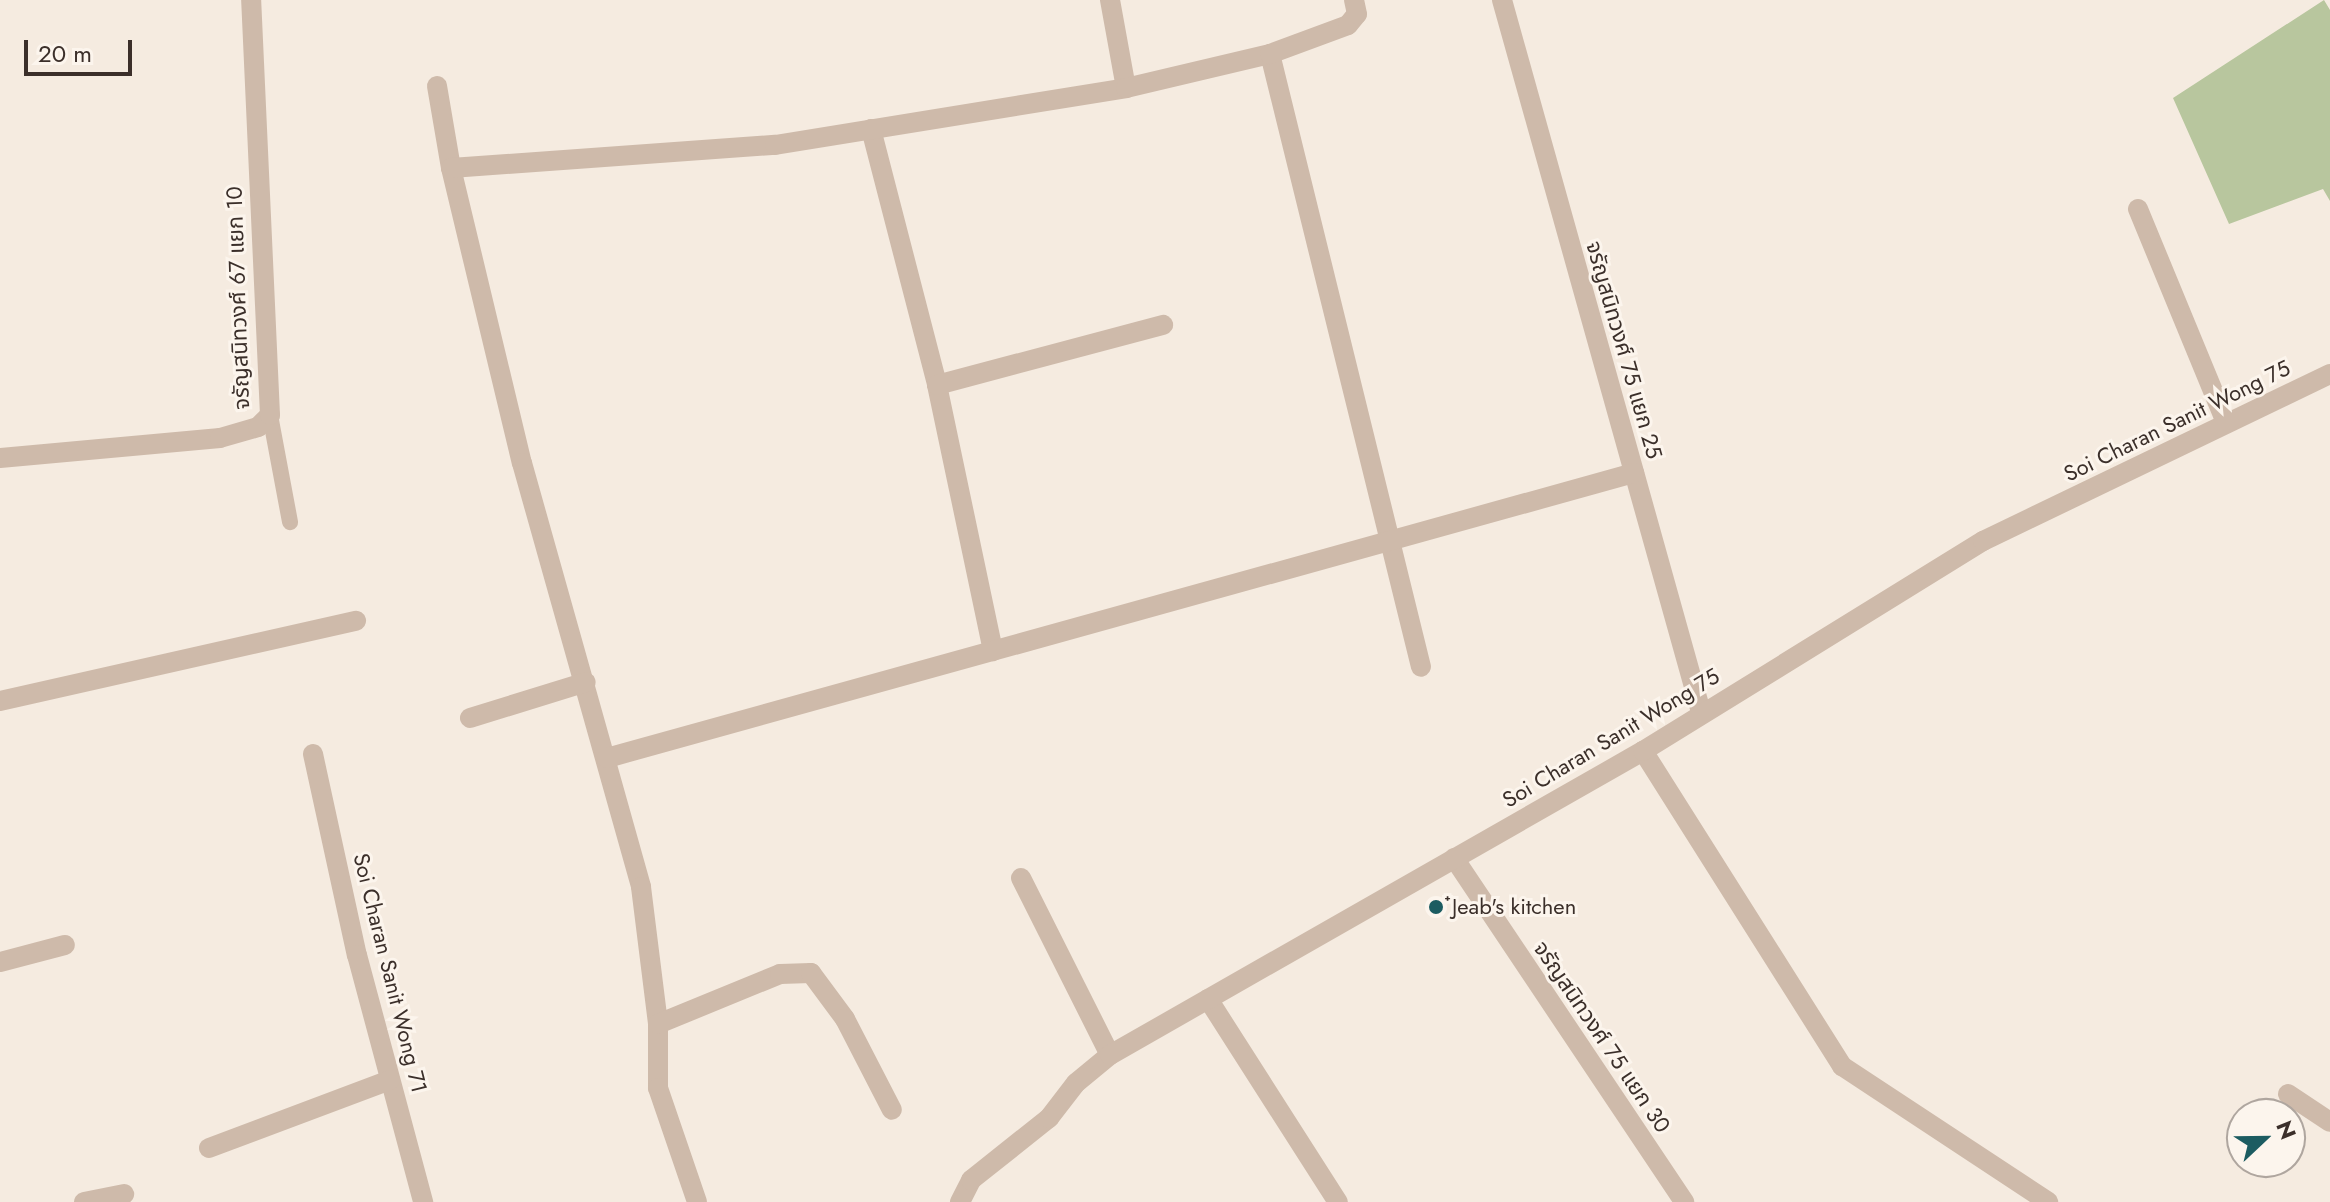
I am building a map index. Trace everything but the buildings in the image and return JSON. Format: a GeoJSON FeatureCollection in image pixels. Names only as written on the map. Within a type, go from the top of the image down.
{"type":"FeatureCollection","features":[{"type":"Feature","properties":{"kind":"street","name":"จรัญสนิทวงศ์ 67 แยก 10"},"geometry":{"type":"LineString","coordinates":[[0,458],[220,438],[258,427],[270,415],[251,0]]}},
{"type":"Feature","properties":{"kind":"street"},"geometry":{"type":"LineString","coordinates":[[1110,0],[1126,88]]}},
{"type":"Feature","properties":{"kind":"street"},"geometry":{"type":"LineString","coordinates":[[451,168],[775,145],[1126,88],[1270,54],[1348,25],[1357,14],[1354,0]]}},
{"type":"Feature","properties":{"kind":"street","name":"จรัญสนิทวงศ์ 75 แยก 25"},"geometry":{"type":"LineString","coordinates":[[1502,0],[1701,712]]}},
{"type":"Feature","properties":{"kind":"street"},"geometry":{"type":"LineString","coordinates":[[1270,54],[1421,667]]}},
{"type":"Feature","properties":{"kind":"street"},"geometry":{"type":"LineString","coordinates":[[437,86],[451,168],[522,463],[586,682],[641,887],[658,1024],[658,1088],[697,1202]]}},
{"type":"Feature","properties":{"kind":"street"},"geometry":{"type":"LineString","coordinates":[[871,129],[937,385],[993,651]]}},
{"type":"Feature","properties":{"kind":"street"},"geometry":{"type":"LineString","coordinates":[[2138,209],[2226,422]]}},
{"type":"Feature","properties":{"kind":"street"},"geometry":{"type":"LineString","coordinates":[[937,385],[1163,325]]}},
{"type":"Feature","properties":{"kind":"street","name":"Soi Charan Sanit Wong 75"},"geometry":{"type":"LineString","coordinates":[[960,1202],[971,1180],[1049,1118],[1076,1083],[1110,1055],[1643,751],[1701,712],[1983,541],[2330,374]]}},
{"type":"Feature","properties":{"kind":"street"},"geometry":{"type":"LineString","coordinates":[[607,758],[1634,473]]}},
{"type":"Feature","properties":{"kind":"street"},"geometry":{"type":"LineString","coordinates":[[0,701],[356,621]]}},
{"type":"Feature","properties":{"kind":"street"},"geometry":{"type":"LineString","coordinates":[[470,718],[586,682]]}},
{"type":"Feature","properties":{"kind":"street"},"geometry":{"type":"LineString","coordinates":[[1643,751],[1842,1066],[2048,1202]]}},
{"type":"Feature","properties":{"kind":"street","name":"Soi Charan Sanit Wong 71"},"geometry":{"type":"LineString","coordinates":[[313,754],[390,1080],[423,1202]]}},
{"type":"Feature","properties":{"kind":"street","name":"จรัญสนิทวงศ์ 75 แยก 30"},"geometry":{"type":"LineString","coordinates":[[1454,858],[1684,1202]]}},
{"type":"Feature","properties":{"kind":"street"},"geometry":{"type":"LineString","coordinates":[[1021,878],[1110,1055]]}},
{"type":"Feature","properties":{"kind":"street"},"geometry":{"type":"LineString","coordinates":[[0,962],[65,945]]}},
{"type":"Feature","properties":{"kind":"street"},"geometry":{"type":"LineString","coordinates":[[658,1024],[780,974],[811,973],[845,1019],[892,1110]]}},
{"type":"Feature","properties":{"kind":"street"},"geometry":{"type":"LineString","coordinates":[[1208,999],[1338,1202]]}},
{"type":"Feature","properties":{"kind":"street"},"geometry":{"type":"LineString","coordinates":[[209,1148],[390,1080]]}},
{"type":"Feature","properties":{"kind":"street"},"geometry":{"type":"LineString","coordinates":[[2288,1094],[2330,1122]]}},
{"type":"Feature","properties":{"kind":"street"},"geometry":{"type":"LineString","coordinates":[[84,1202],[124,1194]]}},
{"type":"Feature","properties":{"kind":"lane"},"geometry":{"type":"LineString","coordinates":[[270,415],[290,522]]}},
{"type":"Feature","properties":{"kind":"green space"},"geometry":{"type":"Polygon","coordinates":[[[2324,0],[2330,10],[2330,201],[2323,189],[2229,224],[2173,98],[2324,0]]]}},
{"type":"Feature","properties":{"kind":"place","name":"๋Jeab's kitchen"},"geometry":{"type":"Point","coordinates":[1436,907]}}]}
